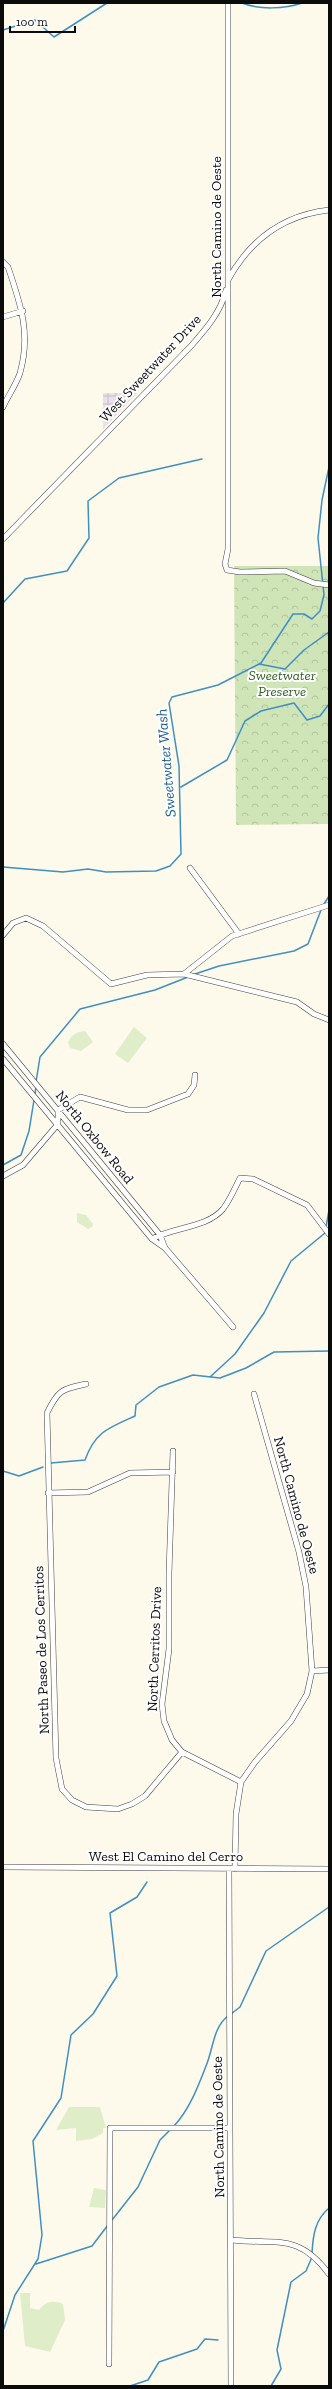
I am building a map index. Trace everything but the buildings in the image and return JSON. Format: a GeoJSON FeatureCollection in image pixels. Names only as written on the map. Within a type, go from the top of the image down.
{"type":"FeatureCollection","features":[{"type":"Feature","properties":{"kind":"street","name":"North Camino de Oeste"},"geometry":{"type":"LineString","coordinates":[[228,3],[228,549],[225,564],[227,570],[240,572],[285,571],[314,583],[329,585]]}},
{"type":"Feature","properties":{"kind":"street","name":"West Sweetwater Drive"},"geometry":{"type":"LineString","coordinates":[[3,540],[207,328],[219,309],[228,279],[251,247],[265,234],[289,220],[311,212],[329,210]]}},
{"type":"Feature","properties":{"kind":"street"},"geometry":{"type":"LineString","coordinates":[[3,262],[8,267],[23,311],[26,339],[20,374],[3,407]]}},
{"type":"Feature","properties":{"kind":"street"},"geometry":{"type":"LineString","coordinates":[[3,317],[23,311]]}},
{"type":"Feature","properties":{"kind":"street"},"geometry":{"type":"LineString","coordinates":[[190,868],[239,934]]}},
{"type":"Feature","properties":{"kind":"street"},"geometry":{"type":"LineString","coordinates":[[184,974],[232,936],[329,905]]}},
{"type":"Feature","properties":{"kind":"street"},"geometry":{"type":"LineString","coordinates":[[3,935],[13,923],[26,918],[43,926],[111,984],[147,975],[184,974],[297,1002],[314,1014],[329,1020]]}},
{"type":"Feature","properties":{"kind":"street","name":"North Oxbow Road"},"geometry":{"type":"LineString","coordinates":[[3,1044],[160,1234],[165,1248]]}},
{"type":"Feature","properties":{"kind":"street","name":"North Oxbow Road"},"geometry":{"type":"LineString","coordinates":[[3,1058],[152,1239],[165,1248],[233,1327]]}},
{"type":"Feature","properties":{"kind":"street"},"geometry":{"type":"LineString","coordinates":[[3,1176],[23,1165],[58,1124],[58,1110],[80,1098],[128,1110],[147,1110],[188,1094],[194,1085],[195,1075]]}},
{"type":"Feature","properties":{"kind":"street"},"geometry":{"type":"LineString","coordinates":[[152,1239],[160,1234],[203,1222],[223,1209],[240,1178],[245,1177],[307,1205],[329,1234]]}},
{"type":"Feature","properties":{"kind":"street","name":"North Paseo de Los Cerritos"},"geometry":{"type":"LineString","coordinates":[[86,1384],[72,1387],[55,1395],[46,1413],[56,1758],[62,1789],[72,1800],[86,1806],[118,1809],[132,1804],[145,1796],[182,1752]]}},
{"type":"Feature","properties":{"kind":"street","name":"North Camino de Oeste"},"geometry":{"type":"LineString","coordinates":[[235,1868],[236,1814],[241,1782],[255,1762],[291,1721],[307,1694],[312,1671],[306,1587],[299,1552],[254,1394]]}},
{"type":"Feature","properties":{"kind":"street","name":"North Cerritos Drive"},"geometry":{"type":"LineString","coordinates":[[173,1451],[169,1572],[169,1649],[162,1704],[168,1731],[182,1752],[241,1782]]}},
{"type":"Feature","properties":{"kind":"street"},"geometry":{"type":"LineString","coordinates":[[48,1493],[88,1492],[130,1473],[173,1472]]}},
{"type":"Feature","properties":{"kind":"street"},"geometry":{"type":"LineString","coordinates":[[312,1671],[329,1670]]}},
{"type":"Feature","properties":{"kind":"street","name":"West El Camino del Cerro"},"geometry":{"type":"LineString","coordinates":[[3,1867],[329,1869]]}},
{"type":"Feature","properties":{"kind":"street","name":"North Camino de Oeste"},"geometry":{"type":"LineString","coordinates":[[229,1868],[229,2128],[232,2240],[231,2386]]}},
{"type":"Feature","properties":{"kind":"street"},"geometry":{"type":"LineString","coordinates":[[109,2364],[110,2128],[229,2128]]}},
{"type":"Feature","properties":{"kind":"street"},"geometry":{"type":"LineString","coordinates":[[232,2240],[284,2242],[302,2247],[322,2264],[329,2274]]}},
{"type":"Feature","properties":{"kind":"shaded area"},"geometry":{"type":"Polygon","coordinates":[[[103,393],[137,393],[103,429],[103,393]]]}},
{"type":"Feature","properties":{"kind":"green space","name":"Sweetwater Preserve"},"geometry":{"type":"Polygon","coordinates":[[[234,566],[329,566],[329,824],[236,825],[234,566]]]}},
{"type":"Feature","properties":{"kind":"green space"},"geometry":{"type":"Polygon","coordinates":[[[134,1027],[147,1038],[128,1063],[115,1054],[134,1027]]]}},
{"type":"Feature","properties":{"kind":"green space"},"geometry":{"type":"Polygon","coordinates":[[[85,1031],[93,1042],[81,1051],[70,1048],[68,1042],[71,1037],[77,1033],[85,1031]]]}},
{"type":"Feature","properties":{"kind":"green space"},"geometry":{"type":"Polygon","coordinates":[[[77,1213],[86,1215],[93,1224],[92,1227],[88,1229],[77,1222],[77,1213]]]}},
{"type":"Feature","properties":{"kind":"green space"},"geometry":{"type":"Polygon","coordinates":[[[69,2107],[100,2107],[106,2128],[103,2128],[103,2133],[92,2139],[76,2141],[76,2128],[56,2130],[69,2107]]]}},
{"type":"Feature","properties":{"kind":"green space"},"geometry":{"type":"Polygon","coordinates":[[[94,2188],[106,2190],[105,2208],[89,2207],[94,2188]]]}},
{"type":"Feature","properties":{"kind":"green space"},"geometry":{"type":"Polygon","coordinates":[[[20,2293],[30,2293],[30,2308],[39,2310],[50,2302],[63,2304],[65,2320],[50,2352],[25,2346],[20,2293]]]}},
{"type":"Feature","properties":{"kind":"waterway"},"geometry":{"type":"LineString","coordinates":[[3,30],[35,20],[54,37],[107,3]]}},
{"type":"Feature","properties":{"kind":"waterway"},"geometry":{"type":"LineString","coordinates":[[242,3],[264,8],[288,7],[302,3]]}},
{"type":"Feature","properties":{"kind":"waterway"},"geometry":{"type":"LineString","coordinates":[[3,603],[25,579],[67,571],[89,538],[88,501],[119,478],[202,459]]}},
{"type":"Feature","properties":{"kind":"waterway","name":"Sweetwater Wash"},"geometry":{"type":"LineString","coordinates":[[3,867],[63,872],[88,869],[106,872],[156,871],[170,866],[181,854],[179,766],[169,703],[172,697],[218,685],[261,663],[293,614],[304,614],[312,619],[320,611],[324,595],[318,538],[322,500],[329,467]]}},
{"type":"Feature","properties":{"kind":"waterway"},"geometry":{"type":"LineString","coordinates":[[259,664],[285,669],[304,650],[329,632]]}},
{"type":"Feature","properties":{"kind":"waterway"},"geometry":{"type":"LineString","coordinates":[[181,787],[227,760],[245,721],[261,711],[294,703],[307,720],[320,716],[329,704]]}},
{"type":"Feature","properties":{"kind":"waterway"},"geometry":{"type":"LineString","coordinates":[[324,904],[329,896]]}},
{"type":"Feature","properties":{"kind":"waterway"},"geometry":{"type":"LineString","coordinates":[[195,974],[219,966],[294,951],[308,944],[321,910]]}},
{"type":"Feature","properties":{"kind":"waterway"},"geometry":{"type":"LineString","coordinates":[[36,1082],[40,1057],[80,1009],[155,990],[188,977]]}},
{"type":"Feature","properties":{"kind":"waterway"},"geometry":{"type":"LineString","coordinates":[[35,1094],[36,1086]]}},
{"type":"Feature","properties":{"kind":"waterway"},"geometry":{"type":"LineString","coordinates":[[3,1165],[21,1155],[29,1131],[34,1100]]}},
{"type":"Feature","properties":{"kind":"waterway"},"geometry":{"type":"LineString","coordinates":[[326,1227],[329,1210]]}},
{"type":"Feature","properties":{"kind":"waterway"},"geometry":{"type":"LineString","coordinates":[[210,1377],[235,1354],[264,1313],[291,1261],[325,1233]]}},
{"type":"Feature","properties":{"kind":"waterway"},"geometry":{"type":"LineString","coordinates":[[51,1463],[85,1460],[93,1443],[98,1437],[117,1424],[135,1416],[136,1405],[159,1387],[193,1375],[220,1378],[246,1368],[274,1352],[329,1351]]}},
{"type":"Feature","properties":{"kind":"waterway"},"geometry":{"type":"LineString","coordinates":[[3,1471],[19,1476],[43,1467]]}},
{"type":"Feature","properties":{"kind":"waterway"},"geometry":{"type":"LineString","coordinates":[[3,2331],[15,2295],[38,2259],[42,2235],[33,2141],[61,2098],[71,2035],[93,2014],[117,1976],[110,1913],[137,1897],[147,1882]]}},
{"type":"Feature","properties":{"kind":"waterway"},"geometry":{"type":"LineString","coordinates":[[231,2014],[240,2007],[266,1951],[329,1907]]}},
{"type":"Feature","properties":{"kind":"waterway"},"geometry":{"type":"LineString","coordinates":[[174,2126],[193,2098],[208,2060],[216,2032],[228,2016]]}},
{"type":"Feature","properties":{"kind":"waterway"},"geometry":{"type":"LineString","coordinates":[[112,2220],[138,2187],[160,2140],[170,2130]]}},
{"type":"Feature","properties":{"kind":"waterway"},"geometry":{"type":"LineString","coordinates":[[312,2253],[316,2228],[324,2213],[329,2208]]}},
{"type":"Feature","properties":{"kind":"waterway"},"geometry":{"type":"LineString","coordinates":[[36,2264],[92,2246],[108,2225]]}},
{"type":"Feature","properties":{"kind":"waterway"},"geometry":{"type":"LineString","coordinates":[[271,2386],[281,2369],[277,2350],[291,2282],[306,2271],[312,2257]]}},
{"type":"Feature","properties":{"kind":"waterway"},"geometry":{"type":"LineString","coordinates":[[130,2386],[148,2380],[159,2362],[197,2349],[205,2339],[218,2340]]}}]}
